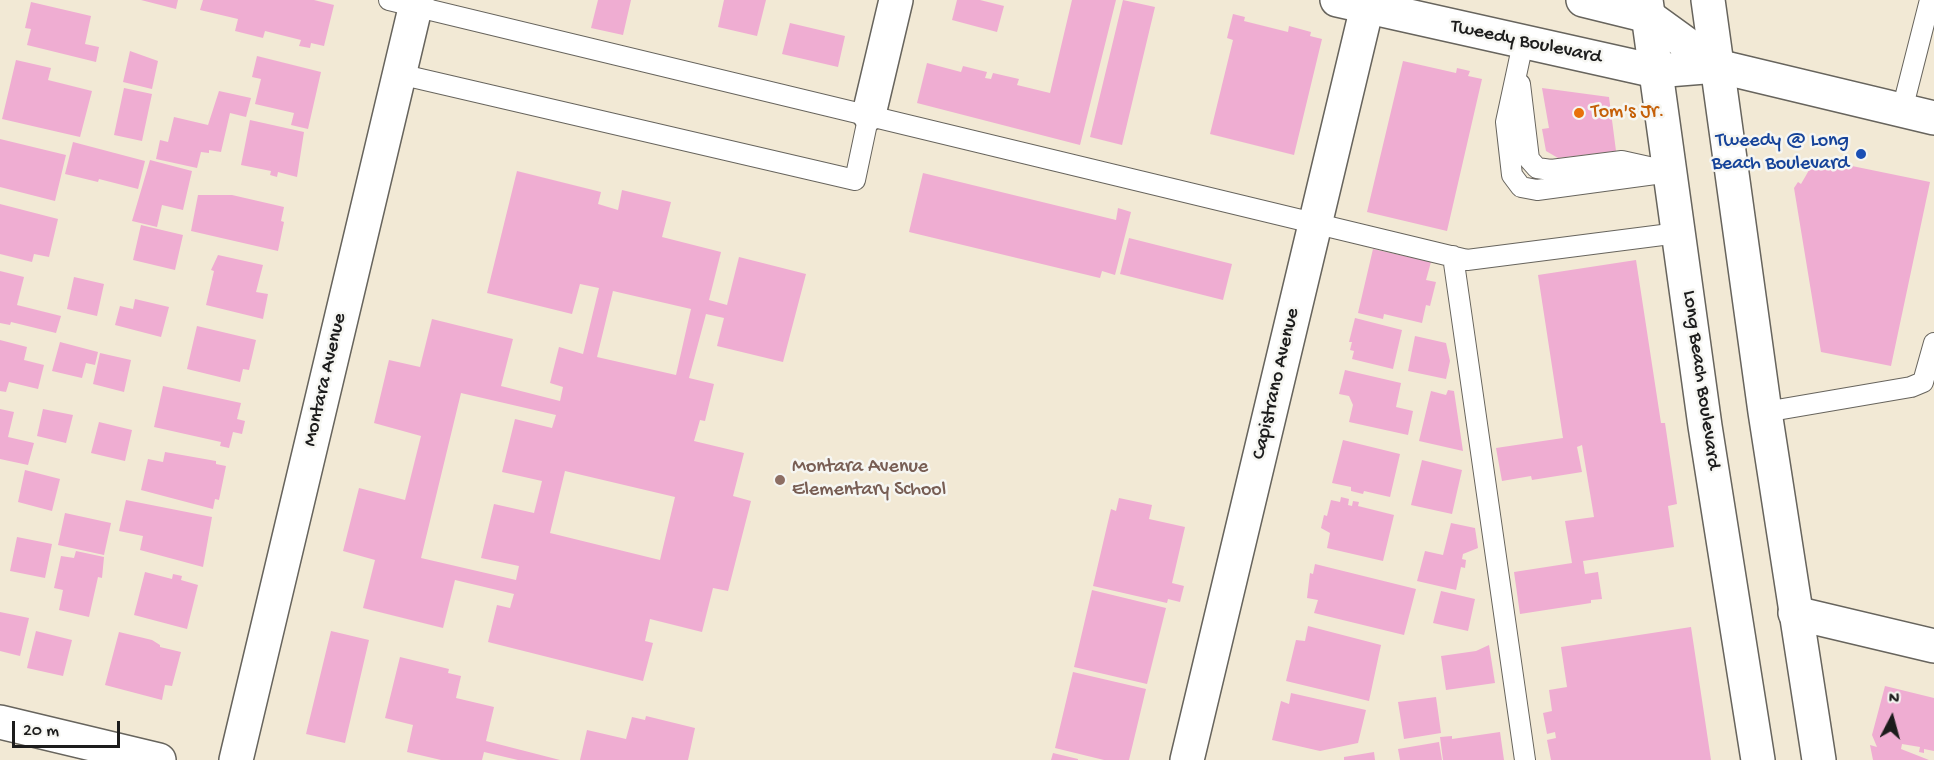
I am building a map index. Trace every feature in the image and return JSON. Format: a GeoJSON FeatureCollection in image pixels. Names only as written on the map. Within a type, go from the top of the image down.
{"type":"FeatureCollection","features":[{"type":"Feature","properties":{"kind":"main road"},"geometry":{"type":"LineString","coordinates":[[869,114],[896,0]]}},
{"type":"Feature","properties":{"kind":"main road","name":"Tweedy Boulevard"},"geometry":{"type":"LineString","coordinates":[[1583,0],[1647,8],[1717,66]]}},
{"type":"Feature","properties":{"kind":"main road"},"geometry":{"type":"LineString","coordinates":[[1707,0],[1765,412],[1819,760]]}},
{"type":"Feature","properties":{"kind":"main road","name":"Montara Avenue"},"geometry":{"type":"LineString","coordinates":[[236,760],[399,74],[407,2]]}},
{"type":"Feature","properties":{"kind":"main road","name":"Tweedy Boulevard"},"geometry":{"type":"LineString","coordinates":[[1352,4],[1520,55],[1655,71],[1717,66],[1934,118]]}},
{"type":"Feature","properties":{"kind":"main road","name":"Capistrano Avenue"},"geometry":{"type":"LineString","coordinates":[[1187,760],[1316,221],[1352,4]]}},
{"type":"Feature","properties":{"kind":"main road","name":"Long Beach Boulevard"},"geometry":{"type":"LineString","coordinates":[[1647,8],[1736,626],[1758,760]]}},
{"type":"Feature","properties":{"kind":"main road"},"geometry":{"type":"LineString","coordinates":[[1795,613],[1934,646]]}},
{"type":"Feature","properties":{"kind":"main road"},"geometry":{"type":"LineString","coordinates":[[0,722],[159,760]]}},
{"type":"Feature","properties":{"kind":"lane"},"geometry":{"type":"LineString","coordinates":[[1902,110],[1930,0]]}},
{"type":"Feature","properties":{"kind":"lane"},"geometry":{"type":"LineString","coordinates":[[407,2],[1316,221],[1467,260],[1678,233]]}},
{"type":"Feature","properties":{"kind":"lane"},"geometry":{"type":"LineString","coordinates":[[1520,55],[1506,122],[1512,176],[1521,187],[1537,189],[1670,172]]}},
{"type":"Feature","properties":{"kind":"lane"},"geometry":{"type":"LineString","coordinates":[[399,74],[855,180],[869,114]]}},
{"type":"Feature","properties":{"kind":"lane"},"geometry":{"type":"LineString","coordinates":[[1453,256],[1525,760]]}},
{"type":"Feature","properties":{"kind":"lane"},"geometry":{"type":"LineString","coordinates":[[1765,412],[1928,384],[1934,344]]}},
{"type":"Feature","properties":{"kind":"building"},"geometry":{"type":"Polygon","coordinates":[[[141,0],[178,0],[176,9],[141,0]]]}},
{"type":"Feature","properties":{"kind":"building"},"geometry":{"type":"Polygon","coordinates":[[[203,0],[314,0],[334,5],[324,46],[311,43],[310,48],[299,46],[301,40],[265,31],[263,38],[235,31],[238,19],[200,10],[203,0]]]}},
{"type":"Feature","properties":{"kind":"building"},"geometry":{"type":"Polygon","coordinates":[[[598,0],[631,0],[623,35],[591,28],[598,0]]]}},
{"type":"Feature","properties":{"kind":"building"},"geometry":{"type":"Polygon","coordinates":[[[724,0],[766,0],[757,36],[718,27],[724,0]]]}},
{"type":"Feature","properties":{"kind":"building"},"geometry":{"type":"Polygon","coordinates":[[[957,0],[980,0],[1004,6],[997,32],[952,20],[957,0]]]}},
{"type":"Feature","properties":{"kind":"building"},"geometry":{"type":"Polygon","coordinates":[[[1072,0],[1116,0],[1080,145],[917,103],[927,63],[961,72],[963,66],[987,72],[985,78],[991,79],[993,73],[1019,79],[1017,85],[1050,93],[1072,0]]]}},
{"type":"Feature","properties":{"kind":"building"},"geometry":{"type":"Polygon","coordinates":[[[1123,0],[1155,7],[1122,145],[1090,137],[1123,0]]]}},
{"type":"Feature","properties":{"kind":"building"},"geometry":{"type":"Polygon","coordinates":[[[31,2],[91,16],[85,44],[99,47],[96,62],[27,45],[31,29],[25,28],[31,2]]]}},
{"type":"Feature","properties":{"kind":"building"},"geometry":{"type":"Polygon","coordinates":[[[1233,14],[1245,17],[1244,21],[1288,32],[1289,26],[1311,32],[1310,36],[1322,39],[1294,155],[1210,134],[1233,40],[1227,38],[1233,14]]]}},
{"type":"Feature","properties":{"kind":"building"},"geometry":{"type":"Polygon","coordinates":[[[790,23],[845,36],[838,67],[782,54],[790,23]]]}},
{"type":"Feature","properties":{"kind":"building"},"geometry":{"type":"Polygon","coordinates":[[[130,51],[158,61],[152,89],[123,82],[130,51]]]}},
{"type":"Feature","properties":{"kind":"building"},"geometry":{"type":"Polygon","coordinates":[[[257,56],[321,72],[308,129],[291,125],[294,113],[255,104],[261,79],[252,77],[257,56]]]}},
{"type":"Feature","properties":{"kind":"building"},"geometry":{"type":"Polygon","coordinates":[[[16,60],[51,68],[48,80],[92,91],[80,137],[2,119],[16,60]]]}},
{"type":"Feature","properties":{"kind":"building"},"geometry":{"type":"Polygon","coordinates":[[[1403,61],[1456,73],[1457,68],[1470,71],[1468,76],[1482,79],[1447,231],[1367,212],[1403,61]]]}},
{"type":"Feature","properties":{"kind":"building"},"geometry":{"type":"Polygon","coordinates":[[[124,88],[152,94],[142,141],[114,135],[124,88]]]}},
{"type":"Feature","properties":{"kind":"building","name":"Tom's Jr."},"geometry":{"type":"Polygon","coordinates":[[[1542,88],[1609,97],[1616,151],[1558,158],[1546,151],[1542,129],[1549,128],[1542,88]]]}},
{"type":"Feature","properties":{"kind":"building"},"geometry":{"type":"Polygon","coordinates":[[[219,91],[251,98],[246,117],[230,113],[221,152],[209,150],[209,153],[201,152],[197,168],[156,159],[160,140],[168,142],[174,117],[208,125],[219,91]]]}},
{"type":"Feature","properties":{"kind":"building"},"geometry":{"type":"Polygon","coordinates":[[[250,120],[304,132],[297,177],[278,172],[277,177],[270,175],[271,171],[241,165],[250,120]]]}},
{"type":"Feature","properties":{"kind":"building"},"geometry":{"type":"Polygon","coordinates":[[[0,139],[66,155],[55,201],[0,187],[0,139]]]}},
{"type":"Feature","properties":{"kind":"building"},"geometry":{"type":"Polygon","coordinates":[[[73,142],[145,161],[138,189],[99,179],[98,182],[65,174],[73,142]]]}},
{"type":"Feature","properties":{"kind":"building"},"geometry":{"type":"Polygon","coordinates":[[[1813,158],[1930,182],[1891,366],[1821,352],[1794,188],[1798,182],[1801,184],[1812,165],[1810,164],[1813,158]]]}},
{"type":"Feature","properties":{"kind":"building"},"geometry":{"type":"Polygon","coordinates":[[[150,160],[192,171],[183,210],[162,205],[157,227],[132,221],[150,160]]]}},
{"type":"Feature","properties":{"kind":"building"},"geometry":{"type":"Polygon","coordinates":[[[517,171],[601,192],[598,204],[618,210],[622,190],[671,202],[662,237],[721,252],[709,300],[727,305],[739,257],[806,274],[783,362],[717,346],[724,318],[706,314],[689,378],[714,384],[705,421],[700,420],[694,441],[744,453],[733,496],[751,501],[728,591],[713,588],[702,632],[650,619],[645,641],[653,643],[643,681],[488,642],[497,605],[510,608],[514,594],[455,580],[443,628],[363,608],[375,560],[343,551],[359,488],[405,500],[421,436],[374,423],[389,360],[420,367],[432,319],[513,339],[501,386],[560,401],[563,387],[550,383],[559,347],[583,354],[599,288],[580,284],[572,314],[487,293],[517,171]],[[613,291],[597,357],[676,375],[691,309],[613,291]],[[461,393],[421,558],[516,580],[519,566],[481,558],[494,504],[534,513],[542,481],[502,472],[515,419],[552,428],[556,415],[461,393]],[[565,471],[550,533],[660,560],[675,497],[565,471]]]}},
{"type":"Feature","properties":{"kind":"building"},"geometry":{"type":"Polygon","coordinates":[[[923,173],[1116,220],[1118,208],[1131,212],[1115,275],[1102,271],[1100,278],[909,232],[923,173]]]}},
{"type":"Feature","properties":{"kind":"building"},"geometry":{"type":"Polygon","coordinates":[[[198,195],[232,195],[284,207],[281,221],[284,222],[278,251],[191,231],[198,195]]]}},
{"type":"Feature","properties":{"kind":"building"},"geometry":{"type":"Polygon","coordinates":[[[0,204],[58,219],[49,257],[34,254],[32,262],[0,254],[0,204]]]}},
{"type":"Feature","properties":{"kind":"building"},"geometry":{"type":"Polygon","coordinates":[[[141,225],[183,235],[175,270],[133,260],[141,225]]]}},
{"type":"Feature","properties":{"kind":"building"},"geometry":{"type":"Polygon","coordinates":[[[1129,238],[1232,264],[1223,300],[1120,274],[1129,238]]]}},
{"type":"Feature","properties":{"kind":"building"},"geometry":{"type":"Polygon","coordinates":[[[1373,249],[1431,262],[1426,280],[1436,282],[1430,306],[1426,305],[1422,323],[1384,314],[1383,319],[1358,313],[1373,249]]]}},
{"type":"Feature","properties":{"kind":"building"},"geometry":{"type":"Polygon","coordinates":[[[218,255],[263,265],[256,292],[268,294],[263,319],[206,305],[214,271],[211,270],[218,255]]]}},
{"type":"Feature","properties":{"kind":"building"},"geometry":{"type":"Polygon","coordinates":[[[1636,260],[1661,423],[1665,423],[1677,504],[1668,506],[1674,547],[1583,561],[1585,574],[1598,572],[1602,599],[1591,600],[1591,603],[1520,614],[1514,572],[1572,563],[1565,521],[1594,517],[1582,445],[1577,447],[1582,472],[1532,480],[1531,476],[1502,481],[1496,448],[1563,438],[1538,275],[1636,260]]]}},
{"type":"Feature","properties":{"kind":"building"},"geometry":{"type":"Polygon","coordinates":[[[0,271],[24,277],[17,305],[61,316],[56,333],[11,322],[10,325],[0,323],[0,271]]]}},
{"type":"Feature","properties":{"kind":"building"},"geometry":{"type":"Polygon","coordinates":[[[74,277],[104,284],[97,316],[67,309],[74,277]]]}},
{"type":"Feature","properties":{"kind":"building"},"geometry":{"type":"Polygon","coordinates":[[[135,299],[169,307],[161,337],[115,325],[120,306],[133,309],[135,299]]]}},
{"type":"Feature","properties":{"kind":"building"},"geometry":{"type":"Polygon","coordinates":[[[1355,318],[1402,330],[1393,369],[1352,359],[1354,351],[1350,350],[1352,342],[1349,342],[1355,318]]]}},
{"type":"Feature","properties":{"kind":"building"},"geometry":{"type":"Polygon","coordinates":[[[197,326],[256,340],[249,370],[243,369],[240,382],[187,369],[197,326]]]}},
{"type":"Feature","properties":{"kind":"building"},"geometry":{"type":"Polygon","coordinates":[[[1415,336],[1446,343],[1450,361],[1446,379],[1408,371],[1415,336]]]}},
{"type":"Feature","properties":{"kind":"building"},"geometry":{"type":"Polygon","coordinates":[[[0,340],[27,347],[24,360],[44,365],[38,389],[9,382],[6,392],[0,391],[0,340]]]}},
{"type":"Feature","properties":{"kind":"building"},"geometry":{"type":"Polygon","coordinates":[[[60,342],[98,352],[95,365],[86,363],[82,378],[52,371],[60,342]]]}},
{"type":"Feature","properties":{"kind":"building"},"geometry":{"type":"Polygon","coordinates":[[[100,353],[131,360],[124,392],[93,384],[100,353]]]}},
{"type":"Feature","properties":{"kind":"building"},"geometry":{"type":"Polygon","coordinates":[[[1345,370],[1401,383],[1396,407],[1413,411],[1408,435],[1349,422],[1353,405],[1349,396],[1339,394],[1345,370]]]}},
{"type":"Feature","properties":{"kind":"building"},"geometry":{"type":"Polygon","coordinates":[[[163,386],[241,403],[237,419],[245,421],[242,434],[233,432],[229,448],[220,446],[221,442],[154,427],[163,386]]]}},
{"type":"Feature","properties":{"kind":"building"},"geometry":{"type":"Polygon","coordinates":[[[1448,390],[1454,391],[1463,451],[1419,441],[1431,391],[1446,395],[1448,390]]]}},
{"type":"Feature","properties":{"kind":"building"},"geometry":{"type":"Polygon","coordinates":[[[0,409],[14,412],[8,437],[34,443],[28,465],[0,459],[0,409]]]}},
{"type":"Feature","properties":{"kind":"building"},"geometry":{"type":"Polygon","coordinates":[[[43,409],[73,415],[66,443],[37,436],[43,409]]]}},
{"type":"Feature","properties":{"kind":"building"},"geometry":{"type":"Polygon","coordinates":[[[99,422],[132,430],[125,461],[91,453],[99,422]]]}},
{"type":"Feature","properties":{"kind":"building"},"geometry":{"type":"Polygon","coordinates":[[[1343,440],[1400,454],[1390,497],[1364,491],[1363,494],[1351,491],[1351,487],[1332,483],[1343,440]]]}},
{"type":"Feature","properties":{"kind":"building"},"geometry":{"type":"Polygon","coordinates":[[[165,452],[216,461],[216,464],[226,466],[219,500],[215,499],[213,509],[141,490],[148,459],[163,462],[165,452]]]}},
{"type":"Feature","properties":{"kind":"building"},"geometry":{"type":"Polygon","coordinates":[[[1422,460],[1462,470],[1452,514],[1411,505],[1422,460]]]}},
{"type":"Feature","properties":{"kind":"building"},"geometry":{"type":"Polygon","coordinates":[[[25,470],[60,479],[52,511],[18,502],[25,470]]]}},
{"type":"Feature","properties":{"kind":"building"},"geometry":{"type":"Polygon","coordinates":[[[1341,497],[1349,499],[1348,505],[1352,506],[1353,501],[1359,502],[1358,506],[1394,515],[1383,561],[1327,548],[1330,533],[1321,528],[1324,515],[1327,516],[1331,500],[1340,502],[1341,497]]]}},
{"type":"Feature","properties":{"kind":"building"},"geometry":{"type":"Polygon","coordinates":[[[1119,498],[1152,505],[1149,519],[1185,527],[1172,583],[1184,586],[1180,602],[1168,599],[1167,603],[1093,586],[1111,509],[1116,511],[1119,498]]]}},
{"type":"Feature","properties":{"kind":"building"},"geometry":{"type":"Polygon","coordinates":[[[126,500],[212,517],[203,567],[140,550],[143,536],[119,531],[126,500]]]}},
{"type":"Feature","properties":{"kind":"building"},"geometry":{"type":"Polygon","coordinates":[[[65,513],[111,523],[104,555],[58,545],[65,513]]]}},
{"type":"Feature","properties":{"kind":"building"},"geometry":{"type":"Polygon","coordinates":[[[1451,523],[1475,528],[1478,548],[1463,554],[1462,559],[1466,560],[1465,568],[1461,567],[1456,590],[1417,581],[1425,551],[1443,555],[1451,523]]]}},
{"type":"Feature","properties":{"kind":"building"},"geometry":{"type":"Polygon","coordinates":[[[17,537],[52,544],[45,578],[10,571],[17,537]]]}},
{"type":"Feature","properties":{"kind":"building"},"geometry":{"type":"Polygon","coordinates":[[[76,551],[104,557],[102,578],[98,577],[89,617],[59,610],[63,590],[54,588],[61,556],[74,558],[76,551]]]}},
{"type":"Feature","properties":{"kind":"building"},"geometry":{"type":"Polygon","coordinates":[[[1315,564],[1416,589],[1404,635],[1314,613],[1318,600],[1307,598],[1310,573],[1313,574],[1315,564]]]}},
{"type":"Feature","properties":{"kind":"building"},"geometry":{"type":"Polygon","coordinates":[[[145,572],[172,579],[173,574],[182,576],[181,580],[198,585],[187,629],[134,615],[145,572]]]}},
{"type":"Feature","properties":{"kind":"building"},"geometry":{"type":"Polygon","coordinates":[[[1092,590],[1166,608],[1147,684],[1074,667],[1092,590]]]}},
{"type":"Feature","properties":{"kind":"building"},"geometry":{"type":"Polygon","coordinates":[[[1441,591],[1475,599],[1468,631],[1433,623],[1441,591]]]}},
{"type":"Feature","properties":{"kind":"building"},"geometry":{"type":"Polygon","coordinates":[[[0,612],[29,618],[20,656],[0,651],[0,612]]]}},
{"type":"Feature","properties":{"kind":"building"},"geometry":{"type":"Polygon","coordinates":[[[1308,626],[1381,645],[1369,701],[1286,681],[1296,640],[1305,641],[1308,626]]]}},
{"type":"Feature","properties":{"kind":"building"},"geometry":{"type":"Polygon","coordinates":[[[1691,627],[1711,760],[1551,760],[1547,740],[1556,738],[1555,732],[1547,734],[1543,713],[1552,711],[1549,690],[1567,687],[1561,647],[1691,627]]]}},
{"type":"Feature","properties":{"kind":"building"},"geometry":{"type":"Polygon","coordinates":[[[36,631],[72,640],[63,676],[27,668],[36,631]]]}},
{"type":"Feature","properties":{"kind":"building"},"geometry":{"type":"Polygon","coordinates":[[[331,631],[369,640],[345,743],[306,734],[331,631]]]}},
{"type":"Feature","properties":{"kind":"building"},"geometry":{"type":"Polygon","coordinates":[[[119,632],[152,640],[160,647],[181,652],[172,686],[165,685],[162,700],[105,685],[119,632]]]}},
{"type":"Feature","properties":{"kind":"building"},"geometry":{"type":"Polygon","coordinates":[[[1489,645],[1495,683],[1446,690],[1441,656],[1476,651],[1489,645]]]}},
{"type":"Feature","properties":{"kind":"building"},"geometry":{"type":"Polygon","coordinates":[[[400,657],[449,669],[448,673],[461,676],[456,698],[494,707],[486,741],[560,760],[518,760],[484,752],[482,760],[441,760],[407,752],[413,725],[385,718],[400,657]]]}},
{"type":"Feature","properties":{"kind":"building"},"geometry":{"type":"Polygon","coordinates":[[[1073,672],[1146,689],[1129,760],[1104,760],[1055,748],[1073,672]]]}},
{"type":"Feature","properties":{"kind":"building"},"geometry":{"type":"Polygon","coordinates":[[[1885,686],[1934,698],[1934,751],[1924,749],[1924,753],[1919,752],[1920,747],[1902,744],[1901,749],[1929,760],[1873,760],[1870,745],[1877,747],[1872,735],[1885,686]]]}},
{"type":"Feature","properties":{"kind":"building"},"geometry":{"type":"Polygon","coordinates":[[[1291,693],[1366,710],[1358,743],[1320,751],[1272,740],[1281,701],[1289,704],[1291,693]]]}},
{"type":"Feature","properties":{"kind":"building"},"geometry":{"type":"Polygon","coordinates":[[[1436,697],[1441,733],[1404,739],[1398,702],[1436,697]]]}},
{"type":"Feature","properties":{"kind":"building"},"geometry":{"type":"Polygon","coordinates":[[[646,716],[695,728],[688,760],[580,760],[587,730],[626,739],[632,717],[645,720],[646,716]]]}},
{"type":"Feature","properties":{"kind":"building"},"geometry":{"type":"Polygon","coordinates":[[[1500,732],[1504,760],[1443,760],[1440,737],[1452,736],[1452,739],[1500,732]]]}},
{"type":"Feature","properties":{"kind":"building"},"geometry":{"type":"Polygon","coordinates":[[[1439,742],[1442,760],[1400,760],[1398,749],[1439,742]]]}},
{"type":"Feature","properties":{"kind":"building"},"geometry":{"type":"Polygon","coordinates":[[[1374,752],[1375,760],[1344,760],[1344,757],[1374,752]]]}},
{"type":"Feature","properties":{"kind":"building"},"geometry":{"type":"Polygon","coordinates":[[[1053,753],[1078,759],[1078,760],[1051,760],[1053,753]]]}},
{"type":"Feature","properties":{"kind":"place","name":"Tom's Jr."},"geometry":{"type":"Point","coordinates":[1579,113]}},
{"type":"Feature","properties":{"kind":"place","name":"Tweedy @ Long Beach Boulevard"},"geometry":{"type":"Point","coordinates":[1861,154]}},
{"type":"Feature","properties":{"kind":"place","name":"Montara Avenue Elementary School"},"geometry":{"type":"Point","coordinates":[780,480]}}]}
